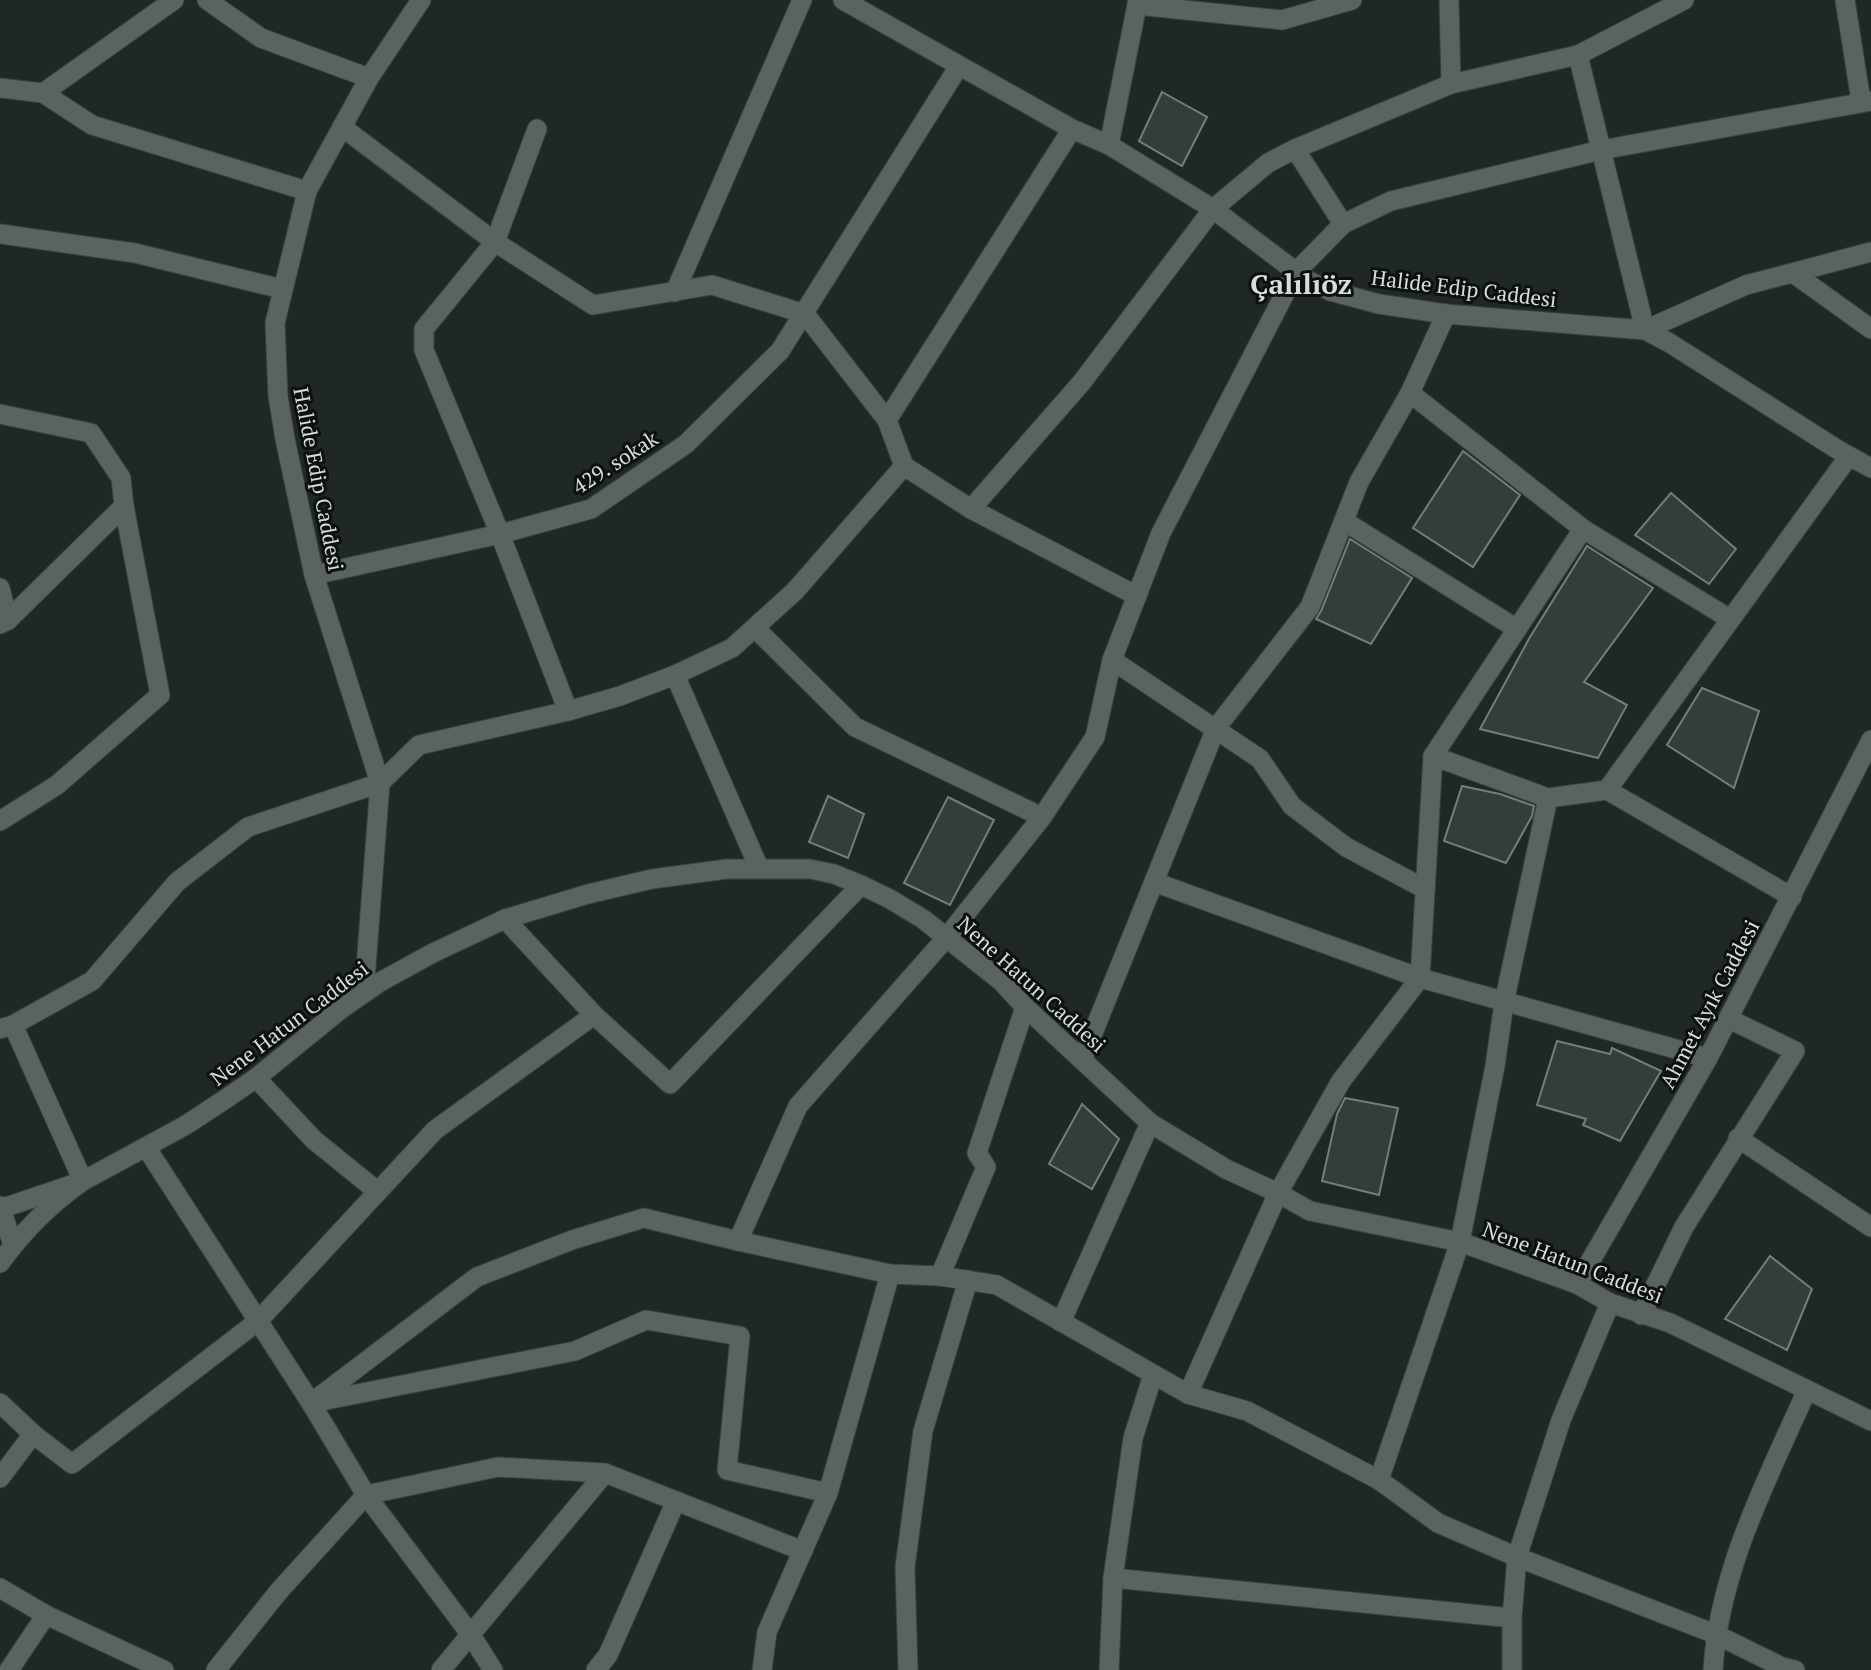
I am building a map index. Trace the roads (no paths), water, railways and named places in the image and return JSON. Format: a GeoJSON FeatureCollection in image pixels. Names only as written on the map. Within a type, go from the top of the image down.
{"type":"FeatureCollection","features":[{"type":"Feature","properties":{"kind":"street"},"geometry":{"type":"LineString","coordinates":[[43,93],[174,0]]}},
{"type":"Feature","properties":{"kind":"street","name":"Halide Edip Caddesi"},"geometry":{"type":"LineString","coordinates":[[364,993],[380,783],[314,575],[278,396],[275,323],[307,191],[369,78],[421,0]]}},
{"type":"Feature","properties":{"kind":"street"},"geometry":{"type":"LineString","coordinates":[[675,292],[802,0]]}},
{"type":"Feature","properties":{"kind":"street","name":"Halide Edip Caddesi"},"geometry":{"type":"LineString","coordinates":[[843,0],[1072,129],[1109,145],[1213,209],[1307,280],[1340,294],[1380,304],[1446,314],[1645,330],[1692,356],[1871,468]]}},
{"type":"Feature","properties":{"kind":"street"},"geometry":{"type":"LineString","coordinates":[[1282,20],[1284,0]]}},
{"type":"Feature","properties":{"kind":"street"},"geometry":{"type":"LineString","coordinates":[[1109,145],[1137,3],[1282,20],[1352,0]]}},
{"type":"Feature","properties":{"kind":"street"},"geometry":{"type":"LineString","coordinates":[[1449,0],[1451,84]]}},
{"type":"Feature","properties":{"kind":"street"},"geometry":{"type":"LineString","coordinates":[[971,509],[1082,382],[1213,209],[1268,163],[1295,149],[1451,84],[1578,55],[1684,0]]}},
{"type":"Feature","properties":{"kind":"street"},"geometry":{"type":"LineString","coordinates":[[738,1241],[798,1106],[947,937],[1042,817],[1096,737],[1112,660],[1161,533],[1296,272],[1343,224],[1391,201],[1601,150],[1866,101],[1845,0]]}},
{"type":"Feature","properties":{"kind":"street"},"geometry":{"type":"LineString","coordinates":[[218,4],[261,38],[369,78]]}},
{"type":"Feature","properties":{"kind":"street"},"geometry":{"type":"LineString","coordinates":[[1578,55],[1645,330],[1746,285],[1871,252]]}},
{"type":"Feature","properties":{"kind":"street","name":"429. sokak"},"geometry":{"type":"LineString","coordinates":[[314,575],[500,534],[592,509],[685,444],[780,351],[959,66]]}},
{"type":"Feature","properties":{"kind":"street"},"geometry":{"type":"LineString","coordinates":[[0,88],[43,93],[92,125],[307,191]]}},
{"type":"Feature","properties":{"kind":"street"},"geometry":{"type":"LineString","coordinates":[[342,127],[495,242],[593,305],[712,285],[805,314],[887,420],[904,466],[971,509],[1137,596]]}},
{"type":"Feature","properties":{"kind":"street"},"geometry":{"type":"LineString","coordinates":[[537,129],[495,242],[424,329],[424,350],[500,534],[568,711]]}},
{"type":"Feature","properties":{"kind":"street"},"geometry":{"type":"LineString","coordinates":[[887,420],[1072,129]]}},
{"type":"Feature","properties":{"kind":"street"},"geometry":{"type":"LineString","coordinates":[[1295,149],[1343,224]]}},
{"type":"Feature","properties":{"kind":"street"},"geometry":{"type":"LineString","coordinates":[[2,240],[135,253],[282,289]]}},
{"type":"Feature","properties":{"kind":"street"},"geometry":{"type":"LineString","coordinates":[[1793,273],[1871,329]]}},
{"type":"Feature","properties":{"kind":"street"},"geometry":{"type":"LineString","coordinates":[[1082,1059],[1216,729],[1310,607],[1359,482],[1410,393],[1446,314]]}},
{"type":"Feature","properties":{"kind":"street"},"geometry":{"type":"LineString","coordinates":[[1410,393],[1583,529],[1730,619]]}},
{"type":"Feature","properties":{"kind":"street"},"geometry":{"type":"LineString","coordinates":[[0,414],[92,433],[121,478],[160,695],[57,785],[0,821]]}},
{"type":"Feature","properties":{"kind":"street"},"geometry":{"type":"LineString","coordinates":[[1607,790],[1849,456]]}},
{"type":"Feature","properties":{"kind":"street"},"geometry":{"type":"LineString","coordinates":[[13,1245],[0,1208],[83,1181],[6,1027],[92,981],[177,882],[248,827],[380,783],[419,745],[568,711],[620,696],[675,675],[732,648],[795,591],[904,466]]}},
{"type":"Feature","properties":{"kind":"street"},"geometry":{"type":"LineString","coordinates":[[4,622],[124,506]]}},
{"type":"Feature","properties":{"kind":"street"},"geometry":{"type":"LineString","coordinates":[[1344,521],[1517,629]]}},
{"type":"Feature","properties":{"kind":"street"},"geometry":{"type":"LineString","coordinates":[[1188,1394],[1278,1193],[1341,1081],[1420,978],[1433,756],[1583,529]]}},
{"type":"Feature","properties":{"kind":"street"},"geometry":{"type":"LineString","coordinates":[[0,588],[4,622]]}},
{"type":"Feature","properties":{"kind":"street"},"geometry":{"type":"LineString","coordinates":[[755,628],[855,727],[1042,817]]}},
{"type":"Feature","properties":{"kind":"street"},"geometry":{"type":"LineString","coordinates":[[1112,660],[1260,758],[1292,806],[1346,847],[1425,889]]}},
{"type":"Feature","properties":{"kind":"street"},"geometry":{"type":"LineString","coordinates":[[675,675],[759,869]]}},
{"type":"Feature","properties":{"kind":"street","name":"Ahmet Ayık Caddesi"},"geometry":{"type":"LineString","coordinates":[[1577,1284],[1708,1058],[1869,750]]}},
{"type":"Feature","properties":{"kind":"street"},"geometry":{"type":"LineString","coordinates":[[1433,756],[1548,798],[1607,790],[1792,897]]}},
{"type":"Feature","properties":{"kind":"street"},"geometry":{"type":"LineString","coordinates":[[1379,1480],[1460,1242],[1504,1003],[1548,798]]}},
{"type":"Feature","properties":{"kind":"street","name":"Nene Hatun Caddesi"},"geometry":{"type":"LineString","coordinates":[[0,1263],[48,1207],[83,1181],[186,1125],[256,1078],[341,1009],[433,953],[505,919],[588,894],[652,879],[727,869],[810,869],[834,874],[890,899],[947,937],[994,975],[1150,1123],[1226,1170],[1278,1193],[1310,1211],[1460,1242],[1577,1284],[1610,1303],[1670,1323],[1870,1420]]}},
{"type":"Feature","properties":{"kind":"street"},"geometry":{"type":"LineString","coordinates":[[1154,882],[1420,978],[1708,1058]]}},
{"type":"Feature","properties":{"kind":"street"},"geometry":{"type":"LineString","coordinates":[[505,919],[594,1015],[670,1084],[861,885]]}},
{"type":"Feature","properties":{"kind":"street"},"geometry":{"type":"LineString","coordinates":[[940,1276],[986,1167],[977,1153],[1025,1007]]}},
{"type":"Feature","properties":{"kind":"street"},"geometry":{"type":"LineString","coordinates":[[0,1403],[33,1434],[72,1464],[258,1321],[435,1130],[534,1061],[594,1015]]}},
{"type":"Feature","properties":{"kind":"street"},"geometry":{"type":"LineString","coordinates":[[1642,1315],[1684,1227],[1795,1051],[1729,1018]]}},
{"type":"Feature","properties":{"kind":"street"},"geometry":{"type":"LineString","coordinates":[[256,1078],[314,1140],[377,1191]]}},
{"type":"Feature","properties":{"kind":"street"},"geometry":{"type":"LineString","coordinates":[[1060,1322],[1150,1123]]}},
{"type":"Feature","properties":{"kind":"street"},"geometry":{"type":"LineString","coordinates":[[1738,1138],[1871,1227]]}},
{"type":"Feature","properties":{"kind":"street"},"geometry":{"type":"LineString","coordinates":[[146,1147],[311,1403],[366,1495],[471,1635],[493,1670]]}},
{"type":"Feature","properties":{"kind":"street"},"geometry":{"type":"LineString","coordinates":[[311,1403],[477,1277],[572,1240],[644,1218],[890,1275],[940,1276],[997,1285],[1188,1394],[1247,1411],[1379,1480],[1438,1523],[1517,1558],[1715,1634],[1782,1667],[1795,1670]]}},
{"type":"Feature","properties":{"kind":"street"},"geometry":{"type":"LineString","coordinates":[[762,1670],[767,1632],[828,1493],[890,1275]]}},
{"type":"Feature","properties":{"kind":"street"},"geometry":{"type":"LineString","coordinates":[[908,1670],[905,1567],[923,1431],[968,1280]]}},
{"type":"Feature","properties":{"kind":"street"},"geometry":{"type":"LineString","coordinates":[[1512,1670],[1512,1618],[1517,1558],[1561,1420],[1610,1303]]}},
{"type":"Feature","properties":{"kind":"street"},"geometry":{"type":"LineString","coordinates":[[311,1403],[575,1351],[646,1320],[713,1331],[740,1336],[727,1470],[828,1493]]}},
{"type":"Feature","properties":{"kind":"street"},"geometry":{"type":"LineString","coordinates":[[1109,1670],[1114,1578],[1133,1438],[1153,1375]]}},
{"type":"Feature","properties":{"kind":"street"},"geometry":{"type":"LineString","coordinates":[[1713,1670],[1715,1634],[1741,1537],[1807,1390]]}},
{"type":"Feature","properties":{"kind":"street"},"geometry":{"type":"LineString","coordinates":[[0,1478],[33,1434]]}},
{"type":"Feature","properties":{"kind":"street"},"geometry":{"type":"LineString","coordinates":[[216,1670],[279,1591],[366,1495],[498,1467],[605,1473],[803,1550]]}},
{"type":"Feature","properties":{"kind":"street"},"geometry":{"type":"LineString","coordinates":[[441,1670],[605,1473]]}},
{"type":"Feature","properties":{"kind":"street"},"geometry":{"type":"LineString","coordinates":[[596,1670],[608,1654],[676,1501]]}},
{"type":"Feature","properties":{"kind":"street"},"geometry":{"type":"LineString","coordinates":[[1114,1578],[1512,1618]]}},
{"type":"Feature","properties":{"kind":"street"},"geometry":{"type":"LineString","coordinates":[[0,1588],[47,1615],[164,1670]]}},
{"type":"Feature","properties":{"kind":"street"},"geometry":{"type":"LineString","coordinates":[[9,1670],[47,1615]]}},
{"type":"Feature","properties":{"kind":"district","name":"Çalılıöz"},"geometry":{"type":"Point","coordinates":[1301,283]}}]}
